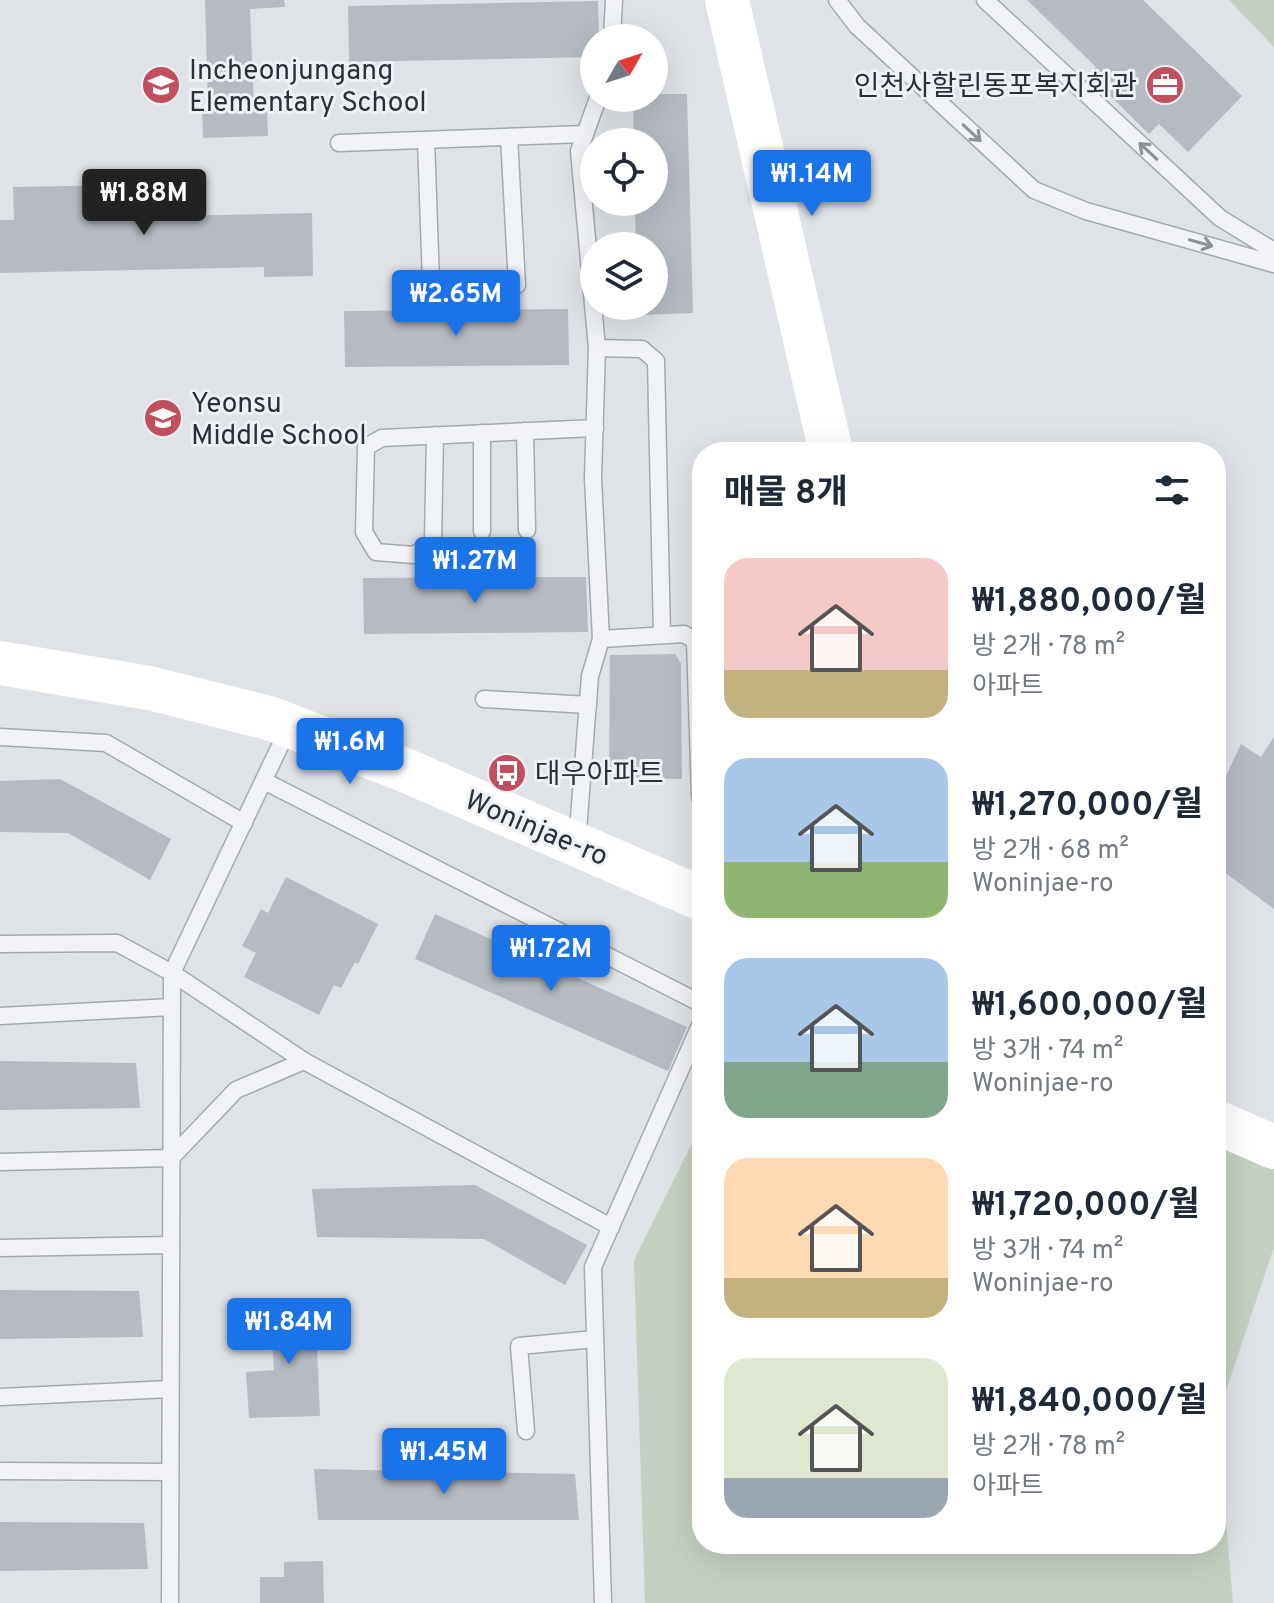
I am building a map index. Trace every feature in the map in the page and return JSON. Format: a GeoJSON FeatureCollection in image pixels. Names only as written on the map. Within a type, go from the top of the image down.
{"type":"FeatureCollection","features":[{"type":"Feature","properties":{"kind":"main road"},"geometry":{"type":"LineString","coordinates":[[727,0],[829,442]]}},
{"type":"Feature","properties":{"kind":"main road","name":"Woninjae-ro"},"geometry":{"type":"LineString","coordinates":[[0,663],[149,688],[290,726],[407,771],[692,895]]}},
{"type":"Feature","properties":{"kind":"main road"},"geometry":{"type":"LineString","coordinates":[[1226,1126],[1274,1147]]}},
{"type":"Feature","properties":{"kind":"lane"},"geometry":{"type":"LineString","coordinates":[[613,24],[614,0]]}},
{"type":"Feature","properties":{"kind":"lane"},"geometry":{"type":"LineString","coordinates":[[837,0],[857,26],[1034,190],[1086,211],[1274,264]]}},
{"type":"Feature","properties":{"kind":"lane"},"geometry":{"type":"LineString","coordinates":[[985,0],[1220,218],[1274,251]]}},
{"type":"Feature","properties":{"kind":"lane"},"geometry":{"type":"LineString","coordinates":[[339,143],[580,134]]}},
{"type":"Feature","properties":{"kind":"lane"},"geometry":{"type":"LineString","coordinates":[[509,137],[517,285]]}},
{"type":"Feature","properties":{"kind":"lane"},"geometry":{"type":"LineString","coordinates":[[426,140],[431,282]]}},
{"type":"Feature","properties":{"kind":"lane"},"geometry":{"type":"LineString","coordinates":[[577,845],[590,676],[601,639],[593,478],[597,348],[585,216]]}},
{"type":"Feature","properties":{"kind":"lane"},"geometry":{"type":"LineString","coordinates":[[597,348],[642,349],[656,361],[662,635]]}},
{"type":"Feature","properties":{"kind":"lane"},"geometry":{"type":"LineString","coordinates":[[435,435],[433,543],[414,555],[376,552],[364,532],[366,447],[382,438],[435,435],[595,428]]}},
{"type":"Feature","properties":{"kind":"lane"},"geometry":{"type":"LineString","coordinates":[[525,431],[527,530]]}},
{"type":"Feature","properties":{"kind":"lane"},"geometry":{"type":"LineString","coordinates":[[482,433],[482,531]]}},
{"type":"Feature","properties":{"kind":"lane"},"geometry":{"type":"LineString","coordinates":[[601,639],[684,634],[692,639]]}},
{"type":"Feature","properties":{"kind":"lane"},"geometry":{"type":"LineString","coordinates":[[484,699],[588,705]]}},
{"type":"Feature","properties":{"kind":"lane"},"geometry":{"type":"LineString","coordinates":[[170,1603],[172,973],[290,726]]}},
{"type":"Feature","properties":{"kind":"lane"},"geometry":{"type":"LineString","coordinates":[[0,737],[106,743],[244,823]]}},
{"type":"Feature","properties":{"kind":"lane"},"geometry":{"type":"LineString","coordinates":[[264,781],[692,999]]}},
{"type":"Feature","properties":{"kind":"lane"},"geometry":{"type":"LineString","coordinates":[[0,944],[117,943],[172,973],[304,1061],[611,1227]]}},
{"type":"Feature","properties":{"kind":"lane"},"geometry":{"type":"LineString","coordinates":[[0,1016],[172,1007]]}},
{"type":"Feature","properties":{"kind":"lane"},"geometry":{"type":"LineString","coordinates":[[603,1603],[593,1267],[692,1044]]}},
{"type":"Feature","properties":{"kind":"lane"},"geometry":{"type":"LineString","coordinates":[[0,1162],[171,1158],[236,1090],[304,1061]]}},
{"type":"Feature","properties":{"kind":"lane"},"geometry":{"type":"LineString","coordinates":[[0,1248],[171,1245]]}},
{"type":"Feature","properties":{"kind":"lane"},"geometry":{"type":"LineString","coordinates":[[526,1431],[519,1346],[595,1339]]}},
{"type":"Feature","properties":{"kind":"lane"},"geometry":{"type":"LineString","coordinates":[[0,1397],[170,1389]]}},
{"type":"Feature","properties":{"kind":"lane"},"geometry":{"type":"LineString","coordinates":[[0,1471],[170,1472]]}},
{"type":"Feature","properties":{"kind":"green space"},"geometry":{"type":"Polygon","coordinates":[[[1229,0],[1274,0],[1274,47],[1229,0]]]}},
{"type":"Feature","properties":{"kind":"green space"},"geometry":{"type":"Polygon","coordinates":[[[1226,1126],[1274,1147],[1274,1247],[1226,1391],[1226,1126]]]}},
{"type":"Feature","properties":{"kind":"green space"},"geometry":{"type":"Polygon","coordinates":[[[692,1143],[692,1554],[1226,1554],[1226,1522],[1233,1603],[645,1603],[634,1260],[692,1143]]]}},
{"type":"Feature","properties":{"kind":"building"},"geometry":{"type":"Polygon","coordinates":[[[205,0],[284,0],[285,7],[250,9],[254,108],[267,108],[268,136],[203,138],[202,106],[208,106],[205,0]]]}},
{"type":"Feature","properties":{"kind":"building","name":"인천사할린동포복지회관"},"geometry":{"type":"Polygon","coordinates":[[[1027,0],[1143,0],[1242,96],[1188,152],[1159,124],[1149,134],[1088,74],[1096,67],[1027,0]]]}},
{"type":"Feature","properties":{"kind":"building"},"geometry":{"type":"Polygon","coordinates":[[[598,1],[599,24],[580,24],[580,57],[349,62],[348,6],[598,1]]]}},
{"type":"Feature","properties":{"kind":"building"},"geometry":{"type":"Polygon","coordinates":[[[668,94],[687,94],[693,313],[668,314],[668,232],[636,232],[635,216],[668,216],[668,128],[634,128],[633,112],[668,112],[668,94]]]}},
{"type":"Feature","properties":{"kind":"building"},"geometry":{"type":"Polygon","coordinates":[[[121,185],[122,217],[312,213],[313,276],[264,277],[264,267],[0,273],[0,220],[14,220],[13,187],[121,185]]]}},
{"type":"Feature","properties":{"kind":"building"},"geometry":{"type":"Polygon","coordinates":[[[568,309],[569,365],[345,367],[344,311],[568,309]]]}},
{"type":"Feature","properties":{"kind":"building"},"geometry":{"type":"Polygon","coordinates":[[[586,577],[588,632],[364,634],[363,578],[586,577]]]}},
{"type":"Feature","properties":{"kind":"building"},"geometry":{"type":"Polygon","coordinates":[[[675,654],[681,663],[682,779],[609,778],[610,655],[675,654]]]}},
{"type":"Feature","properties":{"kind":"building"},"geometry":{"type":"Polygon","coordinates":[[[1274,737],[1274,909],[1226,873],[1226,776],[1241,744],[1261,757],[1274,737]]]}},
{"type":"Feature","properties":{"kind":"building"},"geometry":{"type":"Polygon","coordinates":[[[60,779],[171,839],[150,880],[68,833],[0,832],[0,781],[60,779]]]}},
{"type":"Feature","properties":{"kind":"building"},"geometry":{"type":"Polygon","coordinates":[[[286,877],[378,924],[358,964],[355,962],[341,988],[334,985],[319,1015],[244,977],[256,953],[242,946],[261,909],[268,913],[286,877]]]}},
{"type":"Feature","properties":{"kind":"building"},"geometry":{"type":"Polygon","coordinates":[[[435,914],[687,1027],[668,1071],[415,959],[435,914]]]}},
{"type":"Feature","properties":{"kind":"building"},"geometry":{"type":"Polygon","coordinates":[[[0,1061],[136,1063],[140,1108],[0,1110],[0,1061]]]}},
{"type":"Feature","properties":{"kind":"building"},"geometry":{"type":"Polygon","coordinates":[[[475,1185],[587,1245],[565,1285],[484,1239],[317,1237],[312,1189],[475,1185]]]}},
{"type":"Feature","properties":{"kind":"building"},"geometry":{"type":"Polygon","coordinates":[[[0,1290],[139,1291],[143,1337],[0,1339],[0,1290]]]}},
{"type":"Feature","properties":{"kind":"building"},"geometry":{"type":"Polygon","coordinates":[[[315,1300],[320,1416],[249,1418],[246,1372],[274,1370],[270,1302],[315,1300]]]}},
{"type":"Feature","properties":{"kind":"building"},"geometry":{"type":"Polygon","coordinates":[[[314,1469],[575,1474],[579,1520],[318,1520],[314,1469]]]}},
{"type":"Feature","properties":{"kind":"building"},"geometry":{"type":"Polygon","coordinates":[[[0,1522],[144,1523],[148,1569],[0,1571],[0,1522]]]}},
{"type":"Feature","properties":{"kind":"building"},"geometry":{"type":"Polygon","coordinates":[[[323,1561],[324,1603],[260,1603],[260,1577],[284,1577],[284,1562],[323,1561]]]}},
{"type":"Feature","properties":{"kind":"place","name":"Incheonjungang Elementary School"},"geometry":{"type":"Point","coordinates":[161,85]}},
{"type":"Feature","properties":{"kind":"place","name":"인천사할린동포복지회관"},"geometry":{"type":"Point","coordinates":[1165,85]}},
{"type":"Feature","properties":{"kind":"place","name":"Yeonsu Middle School"},"geometry":{"type":"Point","coordinates":[163,418]}},
{"type":"Feature","properties":{"kind":"place","name":"대우아파트"},"geometry":{"type":"Point","coordinates":[507,773]}}]}
